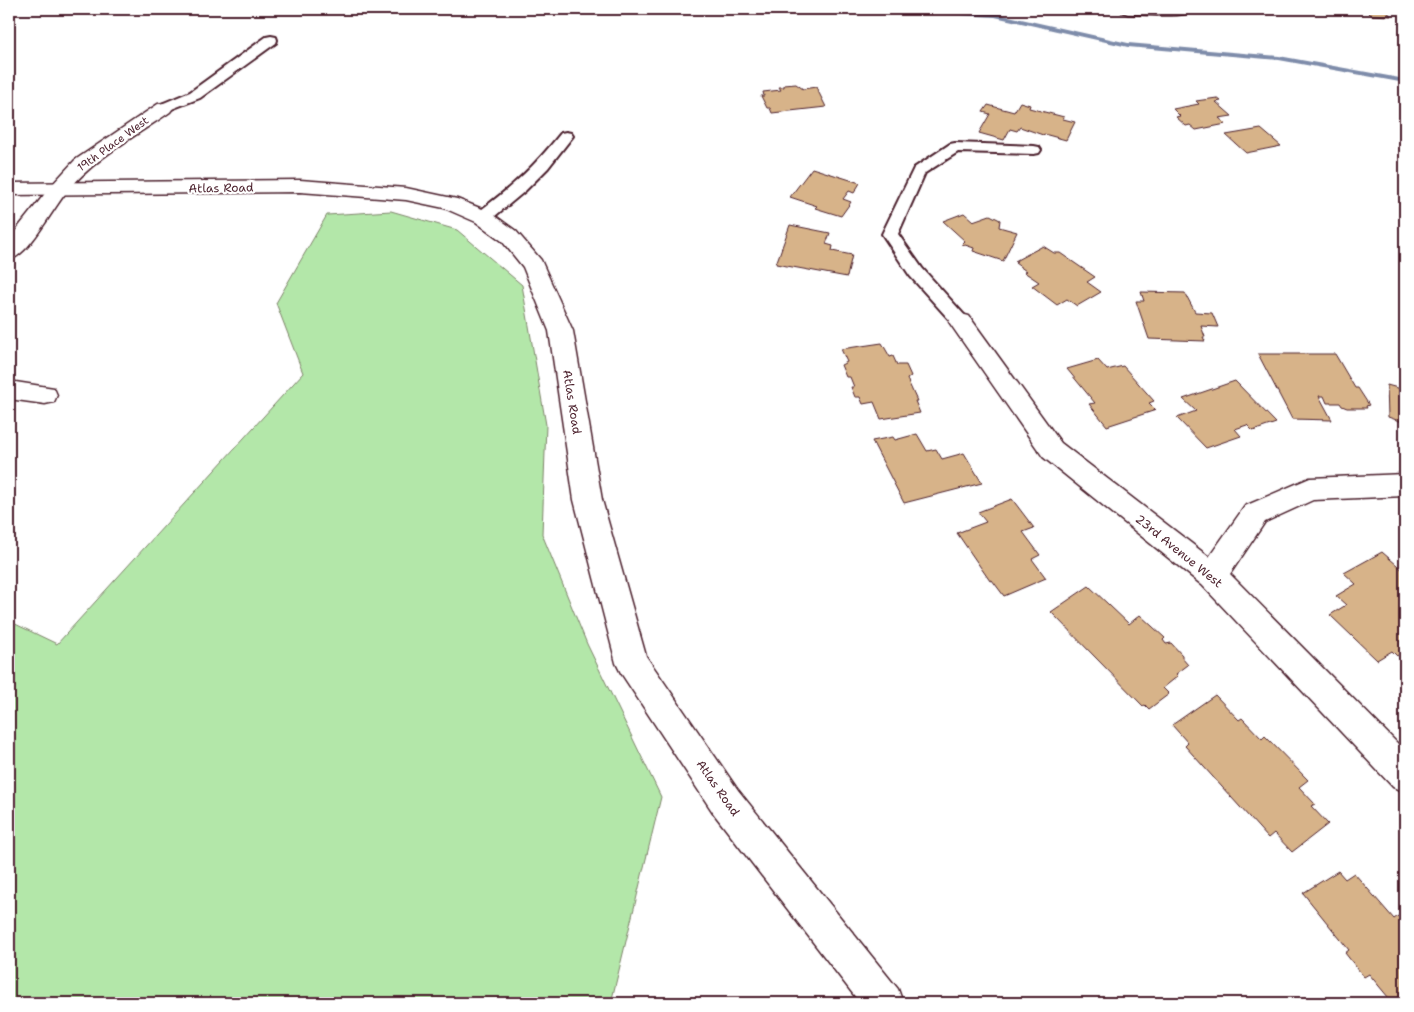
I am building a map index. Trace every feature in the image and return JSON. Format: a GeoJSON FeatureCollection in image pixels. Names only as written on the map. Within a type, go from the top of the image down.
{"type":"FeatureCollection","features":[{"type":"Feature","properties":{"kind":"main road"},"geometry":{"type":"LineString","coordinates":[[1128,9],[1188,9]]}},
{"type":"Feature","properties":{"kind":"main road","name":"19th Place West"},"geometry":{"type":"LineString","coordinates":[[9,254],[58,190],[82,164],[164,108]]}},
{"type":"Feature","properties":{"kind":"main road","name":"Atlas Road"},"geometry":{"type":"LineString","coordinates":[[9,189],[58,190],[300,186],[406,194],[450,203],[483,217],[508,236],[533,265],[561,331],[588,500],[632,663],[726,802],[884,1003]]}},
{"type":"Feature","properties":{"kind":"main road","name":"23rd Avenue West"},"geometry":{"type":"LineString","coordinates":[[961,322],[1052,450],[1212,576],[1405,776]]}},
{"type":"Feature","properties":{"kind":"main road"},"geometry":{"type":"LineString","coordinates":[[9,390],[45,395]]}},
{"type":"Feature","properties":{"kind":"main road"},"geometry":{"type":"LineString","coordinates":[[1212,576],[1255,514],[1310,490],[1405,485]]}},
{"type":"Feature","properties":{"kind":"lane"},"geometry":{"type":"LineString","coordinates":[[164,108],[195,95],[271,40]]}},
{"type":"Feature","properties":{"kind":"lane"},"geometry":{"type":"LineString","coordinates":[[483,217],[520,188],[543,165],[566,136]]}},
{"type":"Feature","properties":{"kind":"lane"},"geometry":{"type":"LineString","coordinates":[[961,322],[916,272],[890,234],[919,171],[955,147],[1034,150]]}},
{"type":"Feature","properties":{"kind":"green space"},"geometry":{"type":"Polygon","coordinates":[[[391,211],[457,230],[522,285],[546,425],[542,534],[587,644],[661,797],[611,1003],[9,1003],[9,621],[57,644],[303,373],[276,303],[327,215],[391,211]]]}},
{"type":"Feature","properties":{"kind":"building"},"geometry":{"type":"Polygon","coordinates":[[[1361,9],[1405,9],[1405,11],[1386,10],[1391,16],[1371,15],[1361,9]]]}},
{"type":"Feature","properties":{"kind":"building"},"geometry":{"type":"Polygon","coordinates":[[[796,84],[803,89],[816,87],[826,107],[772,113],[770,108],[767,108],[761,96],[764,96],[763,92],[781,90],[779,87],[796,84]]]}},
{"type":"Feature","properties":{"kind":"building"},"geometry":{"type":"Polygon","coordinates":[[[1217,98],[1221,101],[1216,102],[1232,116],[1219,118],[1226,124],[1196,130],[1190,125],[1186,126],[1176,117],[1180,116],[1173,109],[1199,104],[1196,101],[1217,98]]]}},
{"type":"Feature","properties":{"kind":"building"},"geometry":{"type":"Polygon","coordinates":[[[1020,102],[1030,105],[1029,108],[1064,117],[1063,119],[1075,122],[1066,140],[1020,127],[1017,131],[1010,129],[1004,140],[979,133],[990,114],[983,112],[988,105],[1014,112],[1020,102]]]}},
{"type":"Feature","properties":{"kind":"building"},"geometry":{"type":"Polygon","coordinates":[[[1261,129],[1281,146],[1246,153],[1226,135],[1261,129]]]}},
{"type":"Feature","properties":{"kind":"building"},"geometry":{"type":"Polygon","coordinates":[[[812,168],[860,183],[854,193],[849,191],[843,199],[851,202],[841,216],[815,208],[817,206],[790,197],[812,168]]]}},
{"type":"Feature","properties":{"kind":"building"},"geometry":{"type":"Polygon","coordinates":[[[964,213],[973,221],[990,215],[1000,220],[999,227],[1017,232],[1003,261],[973,251],[974,248],[962,244],[965,241],[943,221],[964,213]]]}},
{"type":"Feature","properties":{"kind":"building"},"geometry":{"type":"Polygon","coordinates":[[[790,225],[830,233],[826,244],[833,246],[832,251],[852,255],[847,277],[776,264],[790,225]]]}},
{"type":"Feature","properties":{"kind":"building"},"geometry":{"type":"Polygon","coordinates":[[[1043,246],[1054,253],[1060,253],[1095,277],[1087,282],[1101,292],[1077,306],[1067,299],[1057,305],[1032,286],[1039,282],[1024,272],[1026,271],[1015,261],[1043,246]]]}},
{"type":"Feature","properties":{"kind":"building"},"geometry":{"type":"Polygon","coordinates":[[[1141,292],[1185,293],[1195,312],[1212,313],[1218,327],[1201,326],[1205,341],[1149,339],[1136,301],[1144,301],[1141,292]]]}},
{"type":"Feature","properties":{"kind":"building"},"geometry":{"type":"Polygon","coordinates":[[[882,343],[890,357],[893,356],[897,365],[906,365],[911,376],[907,379],[920,413],[881,419],[874,402],[863,404],[860,397],[855,397],[850,377],[846,377],[841,365],[847,362],[841,349],[882,343]]]}},
{"type":"Feature","properties":{"kind":"building"},"geometry":{"type":"Polygon","coordinates":[[[1258,354],[1335,354],[1355,388],[1358,388],[1369,405],[1366,406],[1367,408],[1347,408],[1340,403],[1327,403],[1324,396],[1319,396],[1332,420],[1292,419],[1258,354]]]}},
{"type":"Feature","properties":{"kind":"building"},"geometry":{"type":"Polygon","coordinates":[[[1098,360],[1107,370],[1123,366],[1154,401],[1149,403],[1156,410],[1107,426],[1089,404],[1095,403],[1067,369],[1098,360]]]}},
{"type":"Feature","properties":{"kind":"building"},"geometry":{"type":"Polygon","coordinates":[[[1235,381],[1276,423],[1253,431],[1247,425],[1235,429],[1241,436],[1206,448],[1177,418],[1196,411],[1183,399],[1235,381]]]}},
{"type":"Feature","properties":{"kind":"building"},"geometry":{"type":"Polygon","coordinates":[[[1387,385],[1405,390],[1405,423],[1388,417],[1387,385]]]}},
{"type":"Feature","properties":{"kind":"building"},"geometry":{"type":"Polygon","coordinates":[[[917,434],[927,451],[936,449],[942,459],[964,453],[982,483],[904,503],[872,441],[893,437],[895,440],[917,434]]]}},
{"type":"Feature","properties":{"kind":"building"},"geometry":{"type":"Polygon","coordinates":[[[1012,499],[1034,528],[1023,532],[1040,555],[1032,559],[1046,578],[1004,596],[992,580],[990,581],[957,533],[986,522],[978,512],[1012,499]]]}},
{"type":"Feature","properties":{"kind":"building"},"geometry":{"type":"Polygon","coordinates":[[[1382,552],[1405,572],[1405,651],[1397,656],[1392,651],[1377,660],[1330,615],[1346,605],[1336,596],[1356,584],[1344,573],[1382,552]]]}},
{"type":"Feature","properties":{"kind":"building"},"geometry":{"type":"Polygon","coordinates":[[[1089,586],[1129,624],[1140,615],[1165,638],[1163,640],[1166,644],[1171,643],[1188,665],[1176,674],[1178,676],[1163,688],[1169,694],[1149,709],[1145,705],[1143,706],[1051,612],[1089,586]]]}},
{"type":"Feature","properties":{"kind":"building"},"geometry":{"type":"Polygon","coordinates":[[[1215,695],[1239,720],[1242,718],[1262,739],[1265,736],[1308,780],[1299,787],[1315,804],[1311,806],[1328,824],[1292,852],[1274,833],[1268,838],[1185,746],[1188,743],[1172,725],[1215,695]]]}},
{"type":"Feature","properties":{"kind":"building"},"geometry":{"type":"Polygon","coordinates":[[[1338,871],[1345,879],[1354,873],[1394,919],[1405,911],[1405,1003],[1393,1003],[1369,974],[1364,977],[1345,953],[1349,950],[1303,893],[1338,871]]]}},
{"type":"Feature","properties":{"kind":"waterway"},"geometry":{"type":"LineString","coordinates":[[890,9],[995,15],[1128,45],[1279,58],[1405,81]]}}]}
